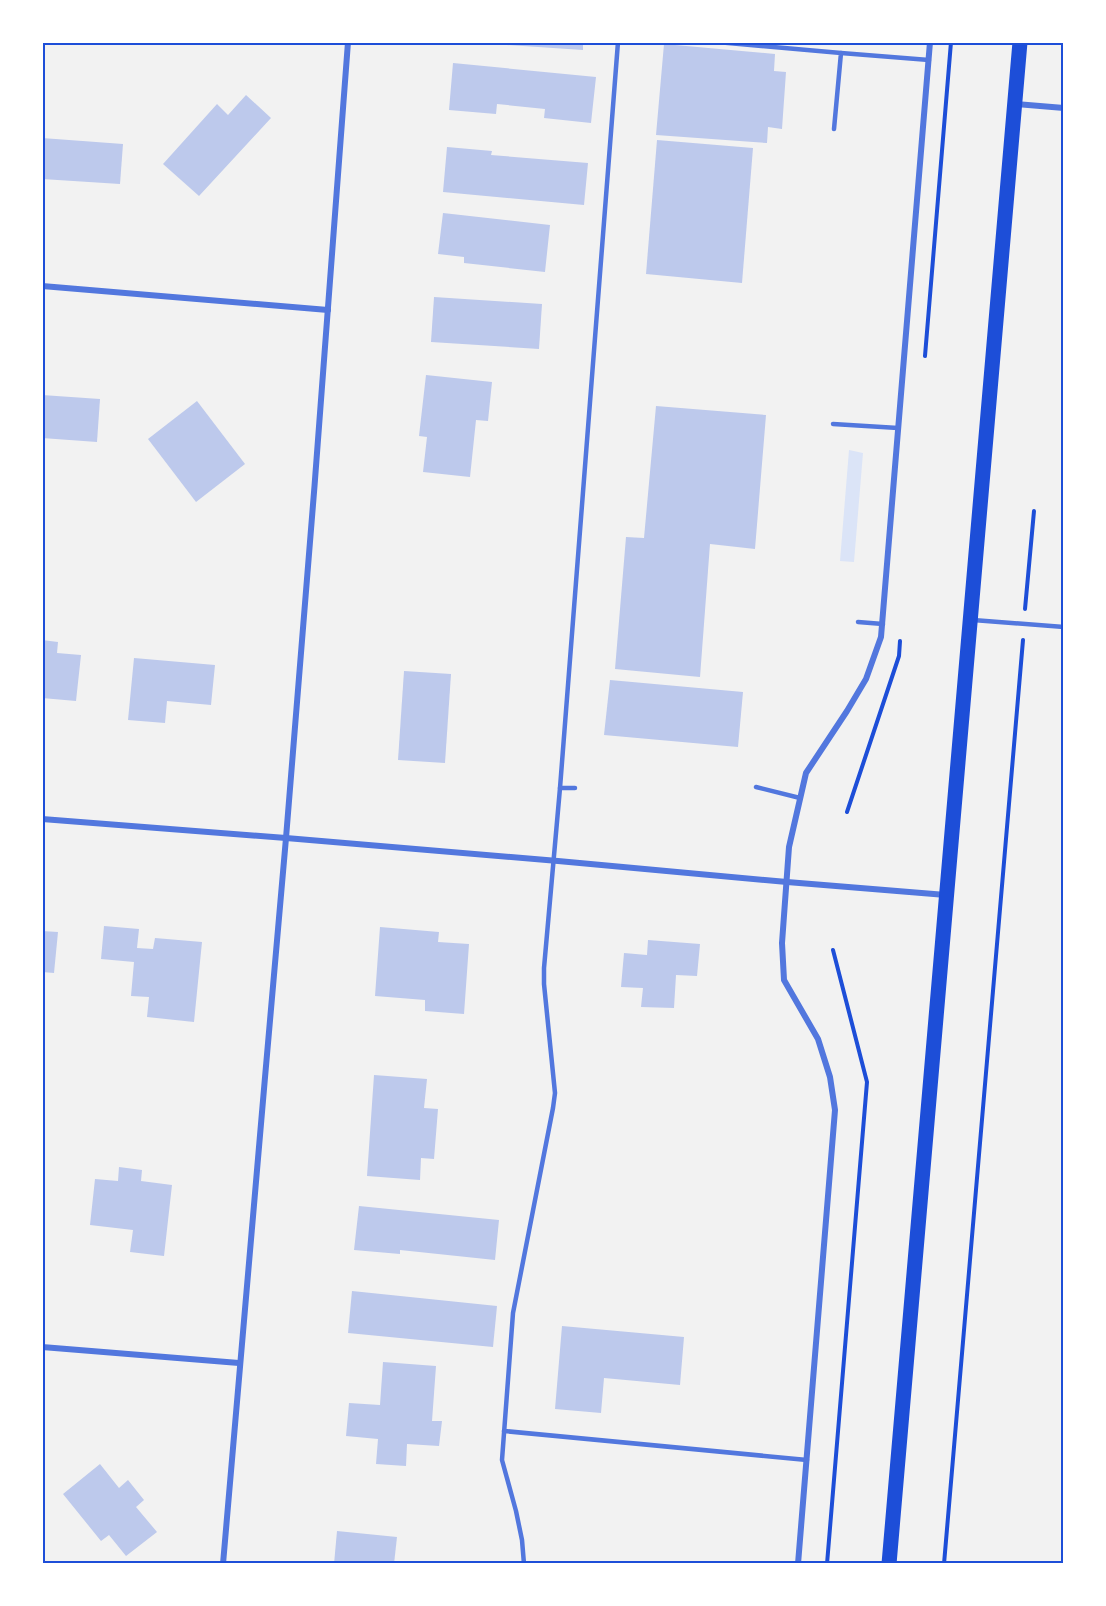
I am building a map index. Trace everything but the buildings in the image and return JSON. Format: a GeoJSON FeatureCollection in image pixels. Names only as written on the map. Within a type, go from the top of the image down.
{"type":"FeatureCollection","features":[{"type":"Feature","properties":{"kind":"main road"},"geometry":{"type":"LineString","coordinates":[[889,1564],[1020,42]]}},
{"type":"Feature","properties":{"kind":"street"},"geometry":{"type":"LineString","coordinates":[[223,1564],[286,838],[348,42]]}},
{"type":"Feature","properties":{"kind":"street"},"geometry":{"type":"LineString","coordinates":[[798,1564],[835,1110],[830,1077],[818,1038],[784,980],[782,944],[789,847],[806,773],[866,679],[881,637],[930,42]]}},
{"type":"Feature","properties":{"kind":"street"},"geometry":{"type":"LineString","coordinates":[[1015,104],[1064,108]]}},
{"type":"Feature","properties":{"kind":"street"},"geometry":{"type":"LineString","coordinates":[[42,286],[328,310]]}},
{"type":"Feature","properties":{"kind":"street"},"geometry":{"type":"LineString","coordinates":[[42,819],[946,895]]}},
{"type":"Feature","properties":{"kind":"street"},"geometry":{"type":"LineString","coordinates":[[42,1347],[239,1363]]}},
{"type":"Feature","properties":{"kind":"lane"},"geometry":{"type":"LineString","coordinates":[[524,1564],[516,1511],[502,1460],[513,1313],[553,1108],[554,1077],[544,968],[618,42]]}},
{"type":"Feature","properties":{"kind":"lane"},"geometry":{"type":"LineString","coordinates":[[717,42],[928,60]]}},
{"type":"Feature","properties":{"kind":"lane"},"geometry":{"type":"LineString","coordinates":[[834,129],[841,54]]}},
{"type":"Feature","properties":{"kind":"lane"},"geometry":{"type":"LineString","coordinates":[[833,424],[898,428]]}},
{"type":"Feature","properties":{"kind":"lane"},"geometry":{"type":"LineString","coordinates":[[970,620],[1064,627]]}},
{"type":"Feature","properties":{"kind":"lane"},"geometry":{"type":"LineString","coordinates":[[858,622],[883,624]]}},
{"type":"Feature","properties":{"kind":"lane"},"geometry":{"type":"LineString","coordinates":[[756,787],[800,798]]}},
{"type":"Feature","properties":{"kind":"lane"},"geometry":{"type":"LineString","coordinates":[[560,788],[575,789]]}},
{"type":"Feature","properties":{"kind":"lane"},"geometry":{"type":"LineString","coordinates":[[504,1431],[807,1460]]}},
{"type":"Feature","properties":{"kind":"path"},"geometry":{"type":"LineString","coordinates":[[944,1564],[1034,511]]}},
{"type":"Feature","properties":{"kind":"path"},"geometry":{"type":"LineString","coordinates":[[827,1564],[867,1082],[833,950]]}},
{"type":"Feature","properties":{"kind":"shaded area"},"geometry":{"type":"Polygon","coordinates":[[[849,450],[863,453],[854,562],[840,561],[849,450]]]}}]}
